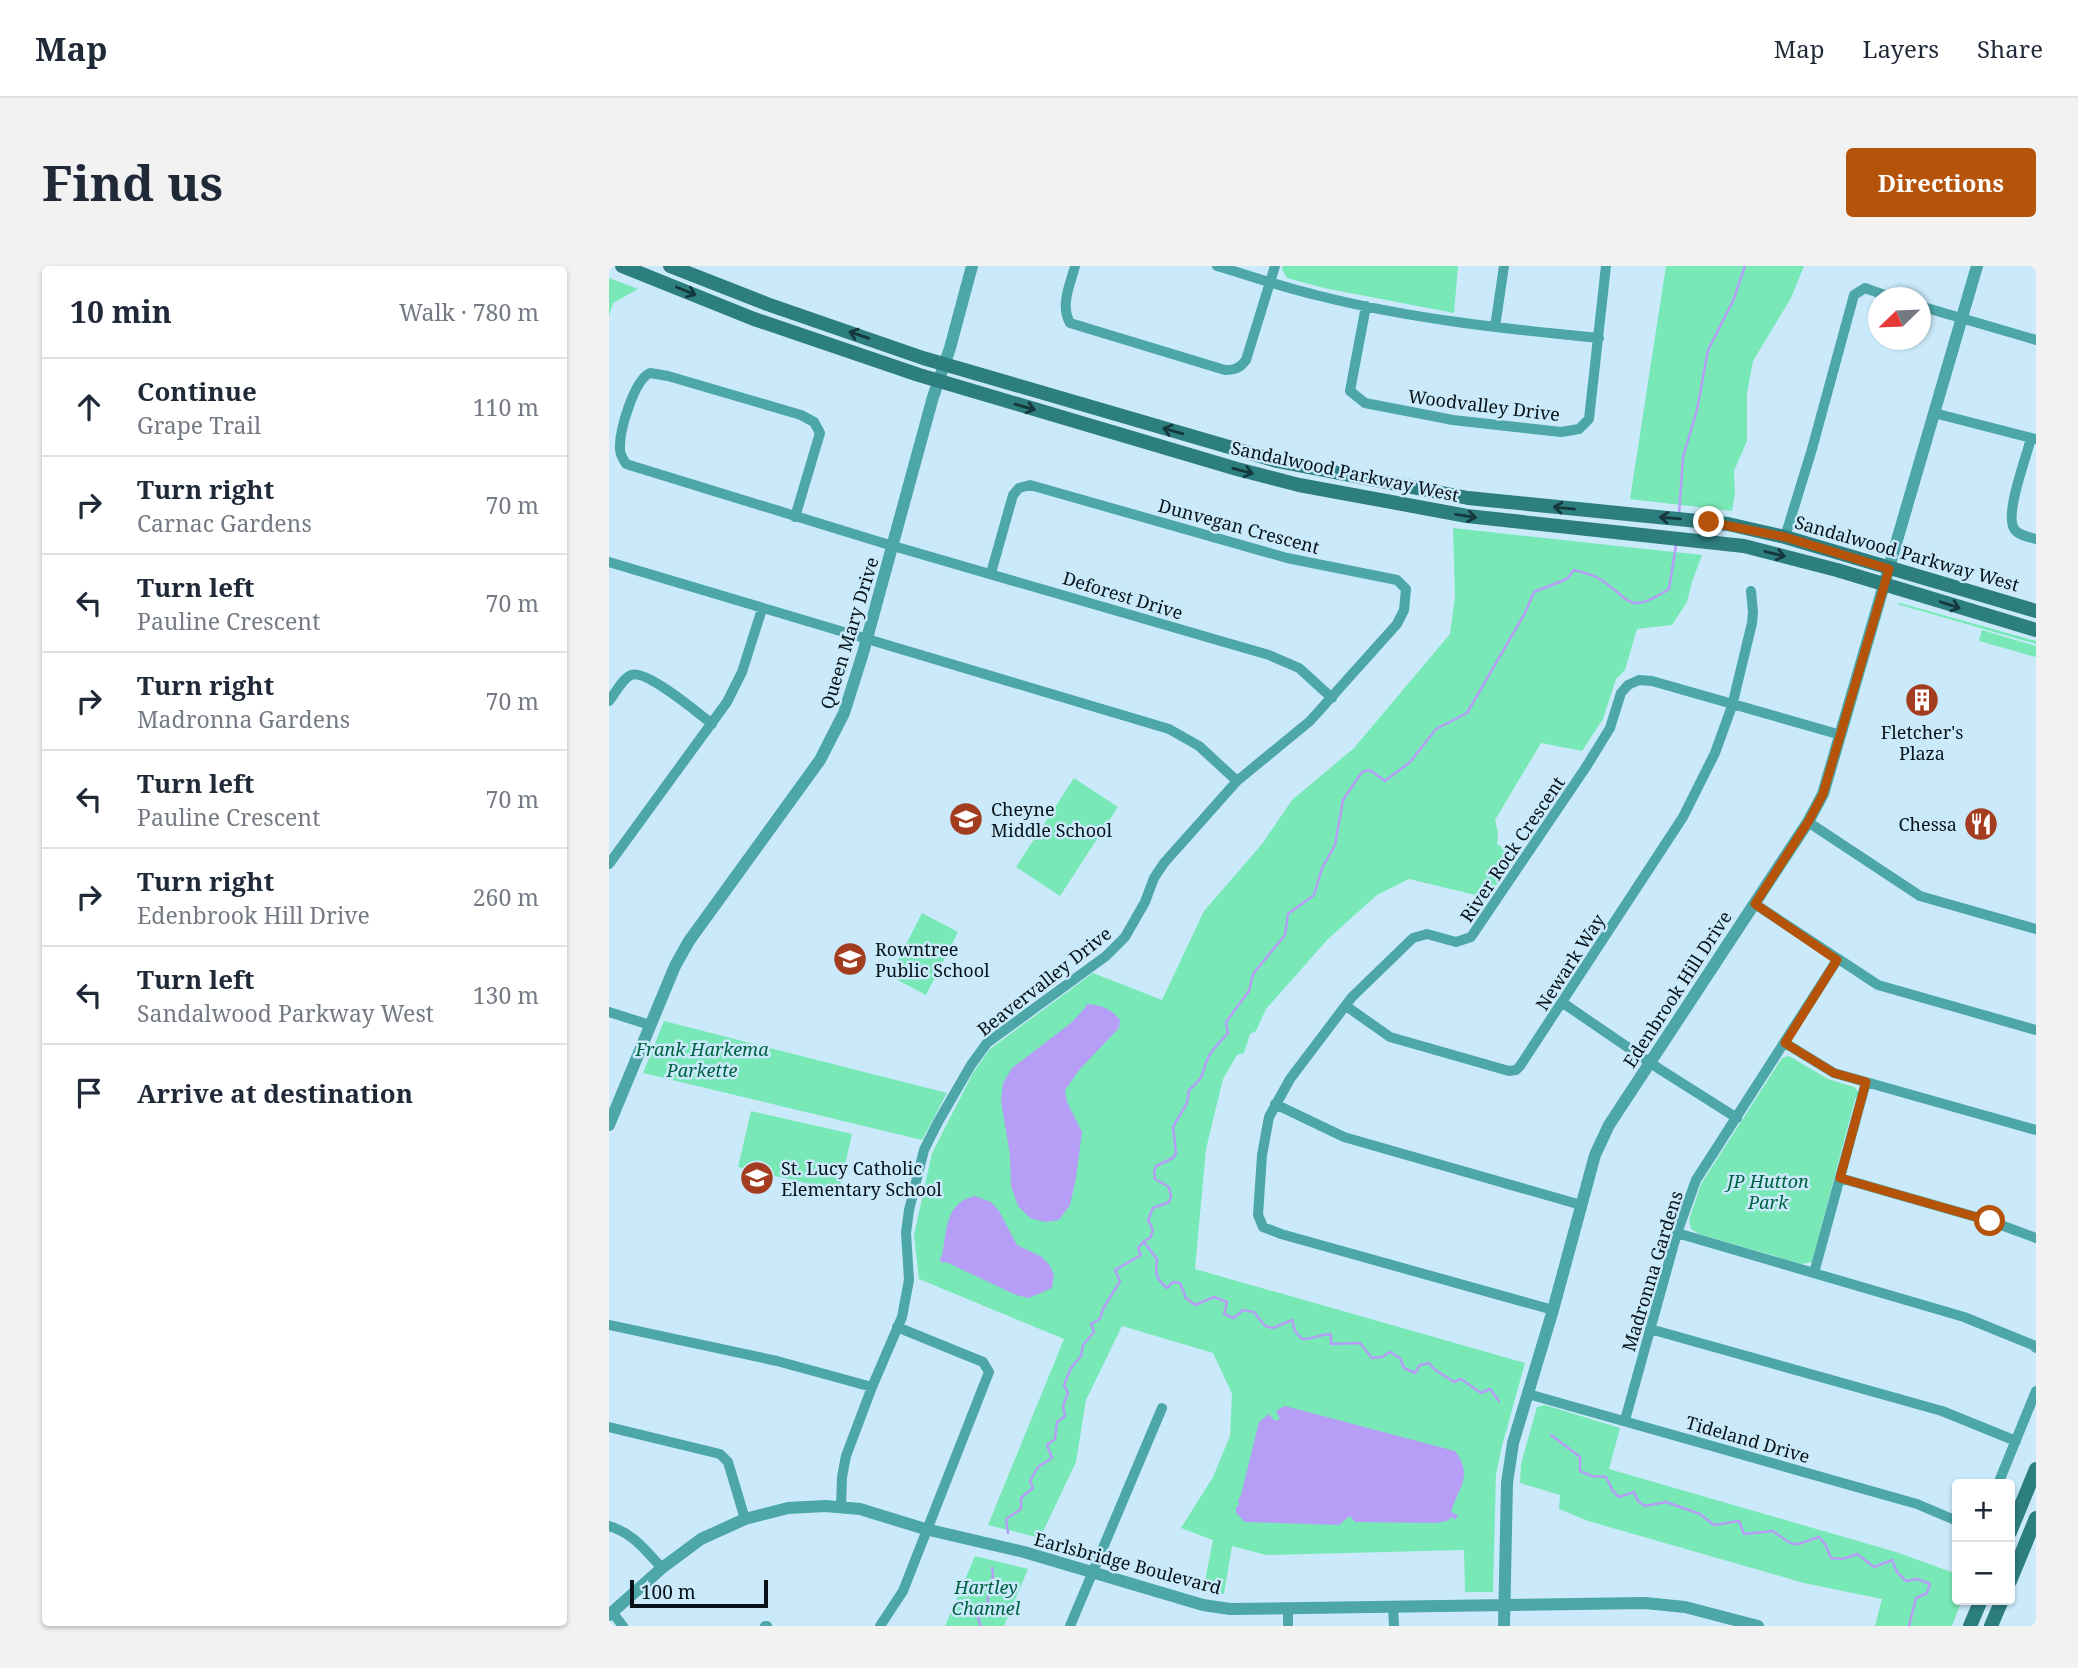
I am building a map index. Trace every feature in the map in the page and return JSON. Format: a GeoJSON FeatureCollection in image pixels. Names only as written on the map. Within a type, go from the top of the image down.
{"type":"FeatureCollection","features":[{"type":"Feature","properties":{"kind":"main road","name":"Sandalwood Parkway West"},"geometry":{"type":"LineString","coordinates":[[622,266],[754,319],[939,381],[1299,485],[1467,516],[1633,533],[1765,551],[2036,630]]}},
{"type":"Feature","properties":{"kind":"main road","name":"Sandalwood Parkway West"},"geometry":{"type":"LineString","coordinates":[[670,266],[767,304],[945,364],[1277,461],[1468,498],[1709,522],[1785,537],[2036,611]]}},
{"type":"Feature","properties":{"kind":"main road"},"geometry":{"type":"LineString","coordinates":[[2015,1520],[2036,1469]]}},
{"type":"Feature","properties":{"kind":"main road"},"geometry":{"type":"LineString","coordinates":[[2015,1569],[2036,1518]]}},
{"type":"Feature","properties":{"kind":"main road"},"geometry":{"type":"LineString","coordinates":[[1970,1626],[1979,1605]]}},
{"type":"Feature","properties":{"kind":"main road"},"geometry":{"type":"LineString","coordinates":[[1991,1626],[2000,1605]]}},
{"type":"Feature","properties":{"kind":"street","name":"Queen Mary Drive"},"geometry":{"type":"LineString","coordinates":[[609,1125],[650,1025],[689,941],[827,748],[849,701],[972,266]]}},
{"type":"Feature","properties":{"kind":"street"},"geometry":{"type":"LineString","coordinates":[[1076,266],[1065,305],[1065,313],[1070,323],[1225,370],[1233,370],[1246,360],[1275,266]]}},
{"type":"Feature","properties":{"kind":"street"},"geometry":{"type":"LineString","coordinates":[[1217,266],[1319,296],[1366,306],[1495,327],[1599,338]]}},
{"type":"Feature","properties":{"kind":"street"},"geometry":{"type":"LineString","coordinates":[[1495,327],[1504,266]]}},
{"type":"Feature","properties":{"kind":"street","name":"Woodvalley Drive"},"geometry":{"type":"LineString","coordinates":[[1366,306],[1350,391],[1365,403],[1453,420],[1562,432],[1580,429],[1589,419],[1606,266]]}},
{"type":"Feature","properties":{"kind":"street","name":"Edenbrook Hill Drive"},"geometry":{"type":"LineString","coordinates":[[1504,1626],[1507,1483],[1513,1443],[1595,1155],[1604,1135],[1808,822],[1823,794],[1977,266]]}},
{"type":"Feature","properties":{"kind":"street"},"geometry":{"type":"LineString","coordinates":[[1785,537],[1854,295],[1865,288],[1868,289]]}},
{"type":"Feature","properties":{"kind":"street"},"geometry":{"type":"LineString","coordinates":[[1931,309],[2036,340]]}},
{"type":"Feature","properties":{"kind":"street","name":"Deforest Drive"},"geometry":{"type":"LineString","coordinates":[[795,517],[818,443],[820,433],[814,422],[801,415],[668,376],[650,373],[642,378],[627,412],[621,437],[620,448],[626,464],[795,517],[1269,655],[1299,668],[1332,698]]}},
{"type":"Feature","properties":{"kind":"street"},"geometry":{"type":"LineString","coordinates":[[1934,412],[2034,439],[2011,513],[2016,532],[2036,539]]}},
{"type":"Feature","properties":{"kind":"street","name":"Dunvegan Crescent"},"geometry":{"type":"LineString","coordinates":[[991,573],[1013,495],[1019,488],[1030,485],[1287,558],[1402,583],[1406,589],[1404,610],[1397,624],[1310,721],[1237,781]]}},
{"type":"Feature","properties":{"kind":"street"},"geometry":{"type":"LineString","coordinates":[[609,562],[1169,729],[1199,746],[1237,781]]}},
{"type":"Feature","properties":{"kind":"street","name":"Newark Way"},"geometry":{"type":"LineString","coordinates":[[1346,1006],[1389,1037],[1509,1071],[1520,1066],[1683,817],[1716,753],[1732,706],[1752,623],[1751,591]]}},
{"type":"Feature","properties":{"kind":"street"},"geometry":{"type":"LineString","coordinates":[[609,864],[727,702],[743,673],[762,609]]}},
{"type":"Feature","properties":{"kind":"street"},"geometry":{"type":"LineString","coordinates":[[609,701],[625,679],[640,674],[712,724]]}},
{"type":"Feature","properties":{"kind":"street","name":"River Rock Crescent"},"geometry":{"type":"LineString","coordinates":[[1553,1310],[1306,1242],[1263,1227],[1258,1215],[1262,1155],[1269,1117],[1275,1104],[1290,1079],[1370,977],[1413,938],[1427,934],[1456,942],[1471,937],[1586,767],[1610,727],[1621,693],[1628,685],[1640,680],[1652,681],[1841,735]]}},
{"type":"Feature","properties":{"kind":"street","name":"Beavervalley Drive"},"geometry":{"type":"LineString","coordinates":[[841,1507],[846,1456],[902,1317],[909,1279],[906,1233],[909,1210],[925,1150],[971,1065],[987,1043],[1106,956],[1125,937],[1164,863],[1237,781]]}},
{"type":"Feature","properties":{"kind":"street"},"geometry":{"type":"LineString","coordinates":[[1808,822],[1920,895],[2036,929]]}},
{"type":"Feature","properties":{"kind":"street"},"geometry":{"type":"LineString","coordinates":[[1755,904],[1878,985],[2036,1030]]}},
{"type":"Feature","properties":{"kind":"street","name":"Madronna Gardens"},"geometry":{"type":"LineString","coordinates":[[1625,1420],[1677,1233],[1696,1180],[1837,960]]}},
{"type":"Feature","properties":{"kind":"street"},"geometry":{"type":"LineString","coordinates":[[1563,1003],[1737,1118]]}},
{"type":"Feature","properties":{"kind":"street"},"geometry":{"type":"LineString","coordinates":[[609,1012],[650,1025]]}},
{"type":"Feature","properties":{"kind":"street"},"geometry":{"type":"LineString","coordinates":[[1785,1043],[1834,1073],[2036,1130]]}},
{"type":"Feature","properties":{"kind":"street"},"geometry":{"type":"LineString","coordinates":[[1814,1273],[1866,1082]]}},
{"type":"Feature","properties":{"kind":"street"},"geometry":{"type":"LineString","coordinates":[[1275,1104],[1344,1137],[1581,1205]]}},
{"type":"Feature","properties":{"kind":"street"},"geometry":{"type":"LineString","coordinates":[[1840,1178],[1990,1221],[2036,1238]]}},
{"type":"Feature","properties":{"kind":"street"},"geometry":{"type":"LineString","coordinates":[[1677,1233],[1964,1317],[2033,1345],[2036,1349]]}},
{"type":"Feature","properties":{"kind":"street"},"geometry":{"type":"LineString","coordinates":[[609,1325],[777,1361],[872,1387]]}},
{"type":"Feature","properties":{"kind":"street"},"geometry":{"type":"LineString","coordinates":[[880,1626],[902,1591],[989,1372],[983,1362],[897,1327]]}},
{"type":"Feature","properties":{"kind":"street"},"geometry":{"type":"LineString","coordinates":[[1650,1329],[1942,1410],[2016,1441]]}},
{"type":"Feature","properties":{"kind":"street"},"geometry":{"type":"LineString","coordinates":[[2000,1479],[2036,1391]]}},
{"type":"Feature","properties":{"kind":"street","name":"Tideland Drive"},"geometry":{"type":"LineString","coordinates":[[1528,1394],[1917,1504],[1952,1519]]}},
{"type":"Feature","properties":{"kind":"street"},"geometry":{"type":"LineString","coordinates":[[1070,1626],[1162,1408]]}},
{"type":"Feature","properties":{"kind":"street"},"geometry":{"type":"LineString","coordinates":[[609,1427],[720,1454],[728,1462],[745,1519]]}},
{"type":"Feature","properties":{"kind":"street","name":"Earlsbridge Boulevard"},"geometry":{"type":"LineString","coordinates":[[611,1614],[662,1568],[701,1539],[745,1519],[788,1508],[841,1507],[860,1509],[925,1529],[1093,1571],[1203,1605],[1230,1609],[1645,1603],[1685,1607],[1758,1626]]}},
{"type":"Feature","properties":{"kind":"street"},"geometry":{"type":"LineString","coordinates":[[609,1526],[623,1530],[662,1568]]}},
{"type":"Feature","properties":{"kind":"street"},"geometry":{"type":"LineString","coordinates":[[1393,1606],[1394,1626]]}},
{"type":"Feature","properties":{"kind":"street"},"geometry":{"type":"LineString","coordinates":[[1287,1608],[1288,1626]]}},
{"type":"Feature","properties":{"kind":"street"},"geometry":{"type":"LineString","coordinates":[[611,1614],[623,1626]]}},
{"type":"Feature","properties":{"kind":"green space"},"geometry":{"type":"Polygon","coordinates":[[[1283,266],[1458,266],[1454,313],[1324,288],[1287,278],[1283,266]]]}},
{"type":"Feature","properties":{"kind":"green space"},"geometry":{"type":"Polygon","coordinates":[[[1666,266],[1804,266],[1791,298],[1753,361],[1747,393],[1747,441],[1734,471],[1732,511],[1630,499],[1666,266]]]}},
{"type":"Feature","properties":{"kind":"green space"},"geometry":{"type":"Polygon","coordinates":[[[609,278],[638,289],[613,303],[609,316],[609,278]]]}},
{"type":"Feature","properties":{"kind":"green space"},"geometry":{"type":"Polygon","coordinates":[[[1453,528],[1702,555],[1687,602],[1672,625],[1637,629],[1625,670],[1616,679],[1603,719],[1582,751],[1541,743],[1495,820],[1497,844],[1515,856],[1488,898],[1409,879],[1377,895],[1328,939],[1266,1009],[1256,1031],[1250,1034],[1244,1053],[1237,1055],[1223,1079],[1206,1149],[1195,1269],[1525,1363],[1496,1474],[1493,1592],[1465,1592],[1464,1550],[1266,1555],[1232,1546],[1224,1594],[1203,1591],[1213,1540],[1181,1528],[1213,1477],[1230,1436],[1232,1394],[1213,1353],[1122,1326],[1086,1400],[1076,1462],[1040,1538],[988,1525],[1064,1339],[919,1279],[914,1235],[932,1153],[973,1073],[990,1049],[1093,973],[1162,1000],[1204,911],[1262,844],[1292,800],[1354,748],[1450,634],[1455,597],[1453,528]]]}},
{"type":"Feature","properties":{"kind":"green space"},"geometry":{"type":"Polygon","coordinates":[[[1897,604],[2036,641],[2036,644],[1897,604]]]}},
{"type":"Feature","properties":{"kind":"green space"},"geometry":{"type":"Polygon","coordinates":[[[1982,630],[2036,646],[2036,657],[1979,641],[1982,630]]]}},
{"type":"Feature","properties":{"kind":"green space"},"geometry":{"type":"Polygon","coordinates":[[[1074,778],[1118,807],[1060,896],[1016,867],[1074,778]]]}},
{"type":"Feature","properties":{"kind":"green space"},"geometry":{"type":"Polygon","coordinates":[[[922,913],[958,932],[926,995],[890,976],[922,913]]]}},
{"type":"Feature","properties":{"kind":"green space","name":"Frank Harkema Parkette"},"geometry":{"type":"Polygon","coordinates":[[[664,1021],[947,1093],[922,1140],[643,1073],[664,1021]]]}},
{"type":"Feature","properties":{"kind":"green space","name":"JP Hutton Park"},"geometry":{"type":"Polygon","coordinates":[[[1789,1056],[1828,1079],[1854,1087],[1859,1093],[1855,1099],[1812,1262],[1802,1264],[1699,1234],[1691,1229],[1689,1220],[1701,1184],[1782,1058],[1789,1056]]]}},
{"type":"Feature","properties":{"kind":"green space"},"geometry":{"type":"Polygon","coordinates":[[[751,1111],[852,1134],[839,1191],[738,1167],[751,1111]]]}},
{"type":"Feature","properties":{"kind":"green space"},"geometry":{"type":"Polygon","coordinates":[[[1545,1405],[1620,1428],[1609,1469],[1896,1552],[1952,1572],[1952,1605],[1960,1605],[1952,1626],[1875,1626],[1882,1599],[1804,1583],[1588,1521],[1559,1509],[1560,1495],[1520,1483],[1521,1464],[1537,1407],[1545,1405]]]}},
{"type":"Feature","properties":{"kind":"green space","name":"Hartley Channel"},"geometry":{"type":"Polygon","coordinates":[[[975,1556],[1028,1569],[1004,1626],[945,1626],[975,1556]]]}},
{"type":"Feature","properties":{"kind":"shaded area"},"geometry":{"type":"Polygon","coordinates":[[[1087,1004],[1110,1010],[1120,1020],[1119,1028],[1080,1069],[1065,1090],[1067,1102],[1082,1132],[1076,1178],[1070,1205],[1059,1220],[1045,1222],[1030,1218],[1018,1206],[1011,1186],[1010,1155],[1001,1101],[1003,1083],[1012,1068],[1071,1023],[1087,1004]]]}},
{"type":"Feature","properties":{"kind":"shaded area"},"geometry":{"type":"Polygon","coordinates":[[[975,1196],[991,1202],[999,1211],[1017,1245],[1042,1257],[1050,1266],[1054,1275],[1052,1288],[1029,1298],[1016,1295],[946,1262],[942,1263],[939,1259],[942,1256],[949,1219],[958,1204],[975,1196]]]}},
{"type":"Feature","properties":{"kind":"shaded area"},"geometry":{"type":"Polygon","coordinates":[[[1285,1406],[1455,1451],[1461,1460],[1464,1475],[1451,1512],[1458,1515],[1455,1520],[1452,1517],[1436,1523],[1355,1522],[1350,1516],[1339,1525],[1245,1522],[1236,1513],[1236,1507],[1239,1505],[1238,1500],[1259,1422],[1269,1414],[1275,1421],[1280,1419],[1276,1411],[1285,1406]]]}},
{"type":"Feature","properties":{"kind":"waterway"},"geometry":{"type":"LineString","coordinates":[[1679,514],[1683,457],[1697,410],[1708,350],[1733,301],[1745,266]]}},
{"type":"Feature","properties":{"kind":"waterway"},"geometry":{"type":"LineString","coordinates":[[1008,1533],[1006,1519],[1021,1509],[1021,1498],[1033,1488],[1030,1481],[1038,1467],[1052,1458],[1047,1445],[1055,1439],[1057,1422],[1065,1416],[1063,1406],[1068,1393],[1064,1385],[1071,1368],[1081,1356],[1083,1345],[1094,1332],[1091,1324],[1100,1319],[1120,1281],[1115,1270],[1141,1255],[1138,1248],[1150,1238],[1153,1230],[1148,1220],[1153,1208],[1169,1202],[1169,1187],[1155,1179],[1154,1172],[1156,1166],[1173,1158],[1176,1153],[1173,1127],[1187,1103],[1189,1090],[1201,1077],[1211,1053],[1228,1033],[1226,1022],[1249,991],[1253,974],[1285,935],[1288,914],[1314,895],[1322,868],[1335,845],[1343,800],[1362,772],[1370,770],[1385,781],[1410,762],[1436,729],[1467,713],[1525,613],[1534,592],[1567,579],[1574,570],[1596,577],[1629,601],[1644,602],[1669,589],[1676,545]]}},
{"type":"Feature","properties":{"kind":"waterway"},"geometry":{"type":"LineString","coordinates":[[1144,1242],[1157,1259],[1158,1279],[1167,1288],[1173,1282],[1180,1283],[1186,1298],[1195,1305],[1214,1297],[1227,1302],[1224,1314],[1234,1318],[1243,1310],[1254,1312],[1265,1326],[1273,1328],[1292,1320],[1295,1331],[1302,1339],[1331,1334],[1331,1344],[1360,1343],[1372,1358],[1382,1357],[1390,1352],[1400,1358],[1404,1368],[1415,1373],[1420,1365],[1429,1363],[1454,1382],[1461,1379],[1481,1393],[1490,1389],[1499,1401]]}},
{"type":"Feature","properties":{"kind":"waterway"},"geometry":{"type":"LineString","coordinates":[[1551,1435],[1580,1457],[1580,1471],[1592,1476],[1606,1477],[1619,1497],[1634,1492],[1638,1501],[1645,1506],[1666,1502],[1700,1514],[1714,1525],[1739,1521],[1744,1534],[1773,1531],[1795,1544],[1819,1537],[1831,1558],[1843,1559],[1857,1554],[1874,1567],[1892,1560],[1897,1572],[1906,1581],[1917,1579],[1930,1584],[1927,1593],[1916,1598],[1909,1626]]}},
{"type":"Feature","properties":{"kind":"waterway"},"geometry":{"type":"LineString","coordinates":[[981,1626],[978,1618],[988,1606],[992,1568]]}},
{"type":"Feature","properties":{"kind":"place","name":"Fletcher's Plaza"},"geometry":{"type":"Point","coordinates":[1922,700]}},
{"type":"Feature","properties":{"kind":"place","name":"Cheyne Middle School"},"geometry":{"type":"Point","coordinates":[966,819]}},
{"type":"Feature","properties":{"kind":"place","name":"Chessa"},"geometry":{"type":"Point","coordinates":[1981,824]}},
{"type":"Feature","properties":{"kind":"place","name":"Rowntree Public School"},"geometry":{"type":"Point","coordinates":[850,959]}},
{"type":"Feature","properties":{"kind":"place","name":"St. Lucy Catholic Elementary School"},"geometry":{"type":"Point","coordinates":[757,1178]}},
{"type":"Feature","properties":{"kind":"route"},"geometry":{"type":"LineString","coordinates":[[1709,522],[1785,537],[1889,569],[1823,794],[1755,904],[1837,960],[1785,1043],[1834,1073],[1866,1082],[1840,1178],[1990,1221]]}}]}
